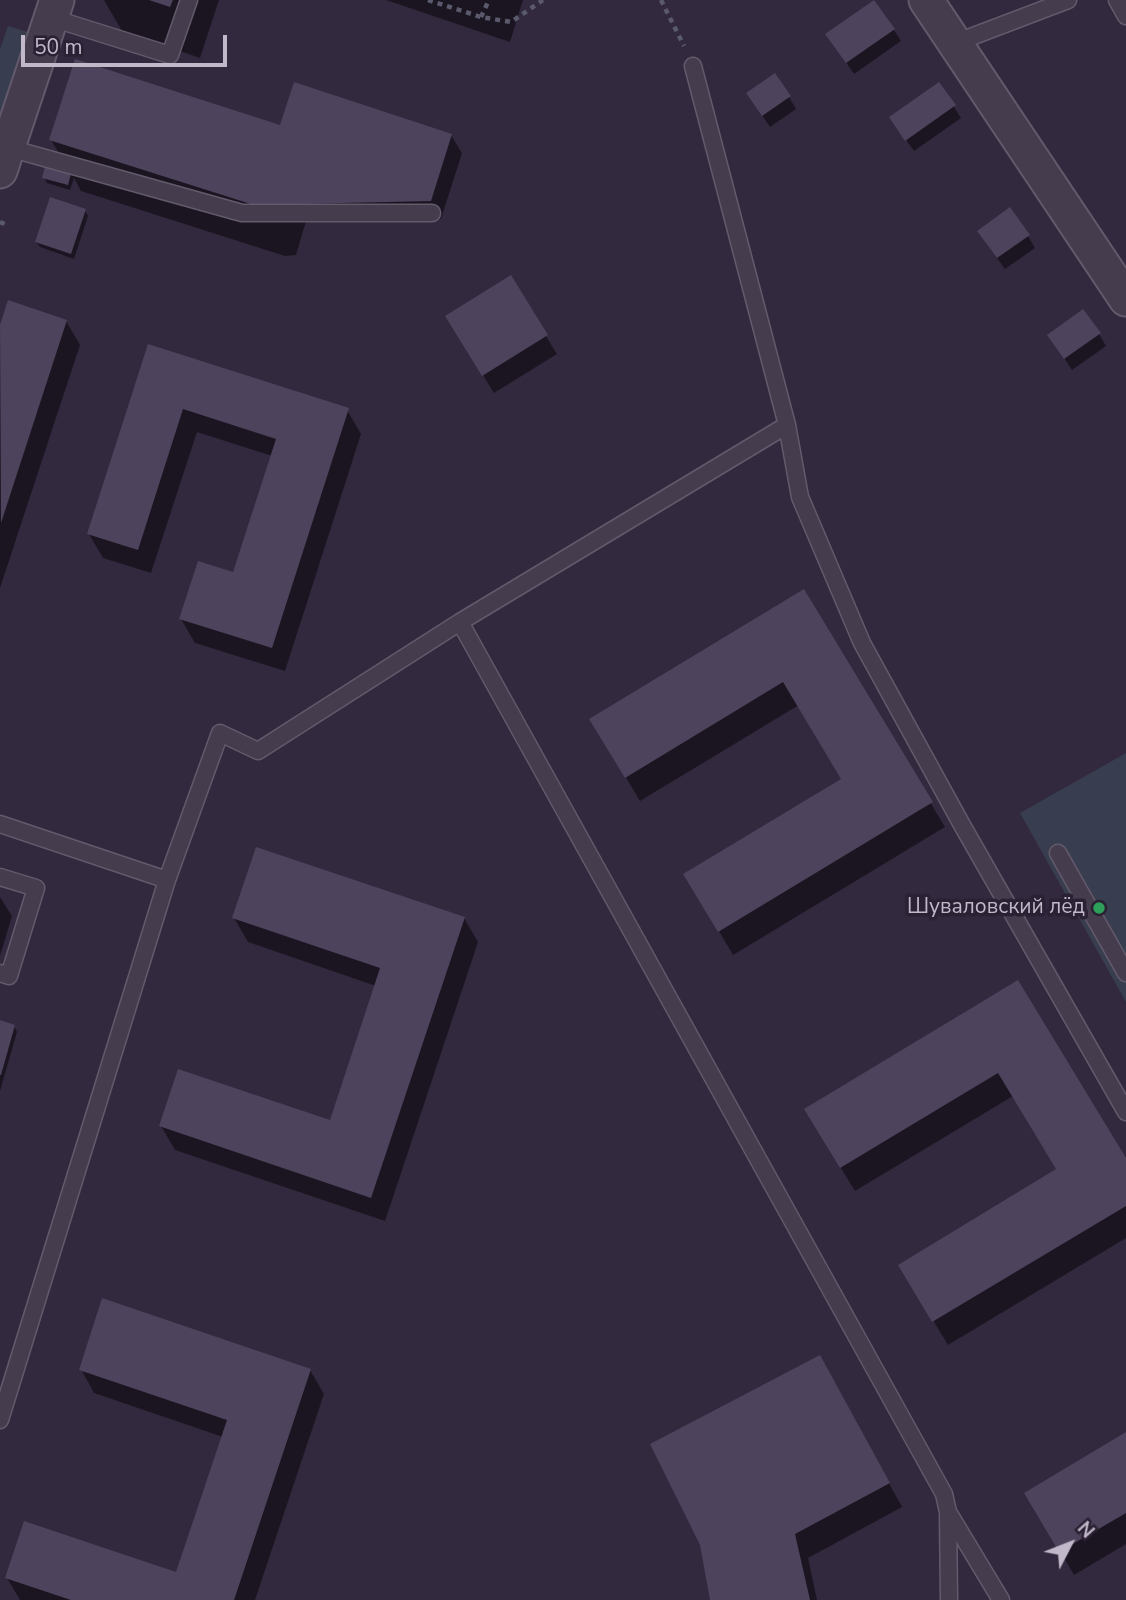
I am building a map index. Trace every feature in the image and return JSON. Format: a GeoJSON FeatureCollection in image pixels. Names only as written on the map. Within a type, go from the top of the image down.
{"type":"FeatureCollection","features":[{"type":"Feature","properties":{"kind":"street"},"geometry":{"type":"LineString","coordinates":[[926,0],[1126,299]]}},
{"type":"Feature","properties":{"kind":"street"},"geometry":{"type":"LineString","coordinates":[[4,159],[55,9]]}},
{"type":"Feature","properties":{"kind":"lane"},"geometry":{"type":"LineString","coordinates":[[55,9],[170,55],[190,0]]}},
{"type":"Feature","properties":{"kind":"lane"},"geometry":{"type":"LineString","coordinates":[[955,43],[1068,0]]}},
{"type":"Feature","properties":{"kind":"lane"},"geometry":{"type":"LineString","coordinates":[[1117,0],[1126,16]]}},
{"type":"Feature","properties":{"kind":"lane"},"geometry":{"type":"LineString","coordinates":[[693,66],[787,425],[800,497],[862,643],[962,825],[1126,1112]]}},
{"type":"Feature","properties":{"kind":"lane"},"geometry":{"type":"LineString","coordinates":[[4,159],[242,213],[432,214]]}},
{"type":"Feature","properties":{"kind":"lane"},"geometry":{"type":"LineString","coordinates":[[0,1420],[167,880],[220,733],[258,751],[460,622],[787,425]]}},
{"type":"Feature","properties":{"kind":"lane"},"geometry":{"type":"LineString","coordinates":[[460,622],[944,1494],[948,1512],[949,1600]]}},
{"type":"Feature","properties":{"kind":"lane"},"geometry":{"type":"LineString","coordinates":[[0,824],[167,880]]}},
{"type":"Feature","properties":{"kind":"lane"},"geometry":{"type":"LineString","coordinates":[[1058,853],[1126,973]]}},
{"type":"Feature","properties":{"kind":"lane"},"geometry":{"type":"LineString","coordinates":[[0,877],[36,888],[9,976],[0,973]]}},
{"type":"Feature","properties":{"kind":"lane"},"geometry":{"type":"LineString","coordinates":[[948,1512],[1001,1600]]}},
{"type":"Feature","properties":{"kind":"path"},"geometry":{"type":"LineString","coordinates":[[428,0],[481,17],[511,22],[543,0]]}},
{"type":"Feature","properties":{"kind":"path"},"geometry":{"type":"LineString","coordinates":[[481,17],[489,0]]}},
{"type":"Feature","properties":{"kind":"path"},"geometry":{"type":"LineString","coordinates":[[661,0],[693,66]]}},
{"type":"Feature","properties":{"kind":"path"},"geometry":{"type":"LineString","coordinates":[[0,222],[9,226]]}},
{"type":"Feature","properties":{"kind":"shaded area"},"geometry":{"type":"Polygon","coordinates":[[[8,26],[38,35],[0,142],[0,49],[8,26]]]}},
{"type":"Feature","properties":{"kind":"shaded area","name":"Шуваловский лёд"},"geometry":{"type":"Polygon","coordinates":[[[1126,753],[1126,1002],[1020,813],[1126,753]]]}},
{"type":"Feature","properties":{"kind":"building"},"geometry":{"type":"Polygon","coordinates":[[[149,0],[173,0],[170,7],[149,0]]]}},
{"type":"Feature","properties":{"kind":"building"},"geometry":{"type":"Polygon","coordinates":[[[874,0],[895,29],[846,63],[825,34],[874,0]]]}},
{"type":"Feature","properties":{"kind":"building"},"geometry":{"type":"Polygon","coordinates":[[[75,59],[280,125],[294,82],[452,134],[431,201],[254,205],[49,140],[75,59]]]}},
{"type":"Feature","properties":{"kind":"building"},"geometry":{"type":"Polygon","coordinates":[[[775,73],[791,96],[762,116],[746,93],[775,73]]]}},
{"type":"Feature","properties":{"kind":"building"},"geometry":{"type":"Polygon","coordinates":[[[939,82],[956,105],[905,141],[889,117],[939,82]]]}},
{"type":"Feature","properties":{"kind":"building"},"geometry":{"type":"Polygon","coordinates":[[[46,163],[72,170],[68,185],[42,178],[46,163]]]}},
{"type":"Feature","properties":{"kind":"building"},"geometry":{"type":"Polygon","coordinates":[[[50,197],[86,209],[71,254],[35,242],[50,197]]]}},
{"type":"Feature","properties":{"kind":"building"},"geometry":{"type":"Polygon","coordinates":[[[1010,207],[1030,235],[997,258],[977,231],[1010,207]]]}},
{"type":"Feature","properties":{"kind":"building"},"geometry":{"type":"Polygon","coordinates":[[[511,275],[548,335],[482,376],[445,316],[511,275]]]}},
{"type":"Feature","properties":{"kind":"building"},"geometry":{"type":"Polygon","coordinates":[[[8,300],[67,320],[1,523],[0,325],[8,300]]]}},
{"type":"Feature","properties":{"kind":"building"},"geometry":{"type":"Polygon","coordinates":[[[1083,309],[1101,333],[1064,359],[1047,335],[1083,309]]]}},
{"type":"Feature","properties":{"kind":"building"},"geometry":{"type":"Polygon","coordinates":[[[148,344],[349,408],[272,648],[179,619],[198,561],[233,572],[276,439],[183,409],[138,550],[87,534],[148,344]]]}},
{"type":"Feature","properties":{"kind":"building"},"geometry":{"type":"Polygon","coordinates":[[[804,589],[933,802],[718,932],[683,874],[841,779],[783,682],[625,778],[589,719],[804,589]]]}},
{"type":"Feature","properties":{"kind":"building"},"geometry":{"type":"Polygon","coordinates":[[[256,847],[465,917],[371,1198],[159,1126],[178,1069],[330,1120],[380,968],[232,918],[256,847]]]}},
{"type":"Feature","properties":{"kind":"building"},"geometry":{"type":"Polygon","coordinates":[[[1018,980],[1126,1158],[1126,1206],[932,1322],[898,1265],[1056,1169],[998,1073],[840,1168],[804,1109],[1018,980]]]}},
{"type":"Feature","properties":{"kind":"building"},"geometry":{"type":"Polygon","coordinates":[[[0,1020],[15,1025],[1,1075],[0,1075],[0,1020]]]}},
{"type":"Feature","properties":{"kind":"building"},"geometry":{"type":"Polygon","coordinates":[[[102,1298],[311,1369],[234,1600],[71,1600],[5,1578],[24,1521],[176,1572],[227,1420],[79,1370],[102,1298]]]}},
{"type":"Feature","properties":{"kind":"building"},"geometry":{"type":"Polygon","coordinates":[[[820,1355],[890,1483],[795,1534],[810,1600],[710,1600],[700,1545],[650,1444],[820,1355]]]}},
{"type":"Feature","properties":{"kind":"building"},"geometry":{"type":"Polygon","coordinates":[[[1126,1432],[1126,1513],[1059,1552],[1024,1493],[1126,1432]]]}},
{"type":"Feature","properties":{"kind":"place","name":"Шуваловский лёд"},"geometry":{"type":"Point","coordinates":[1099,908]}}]}
